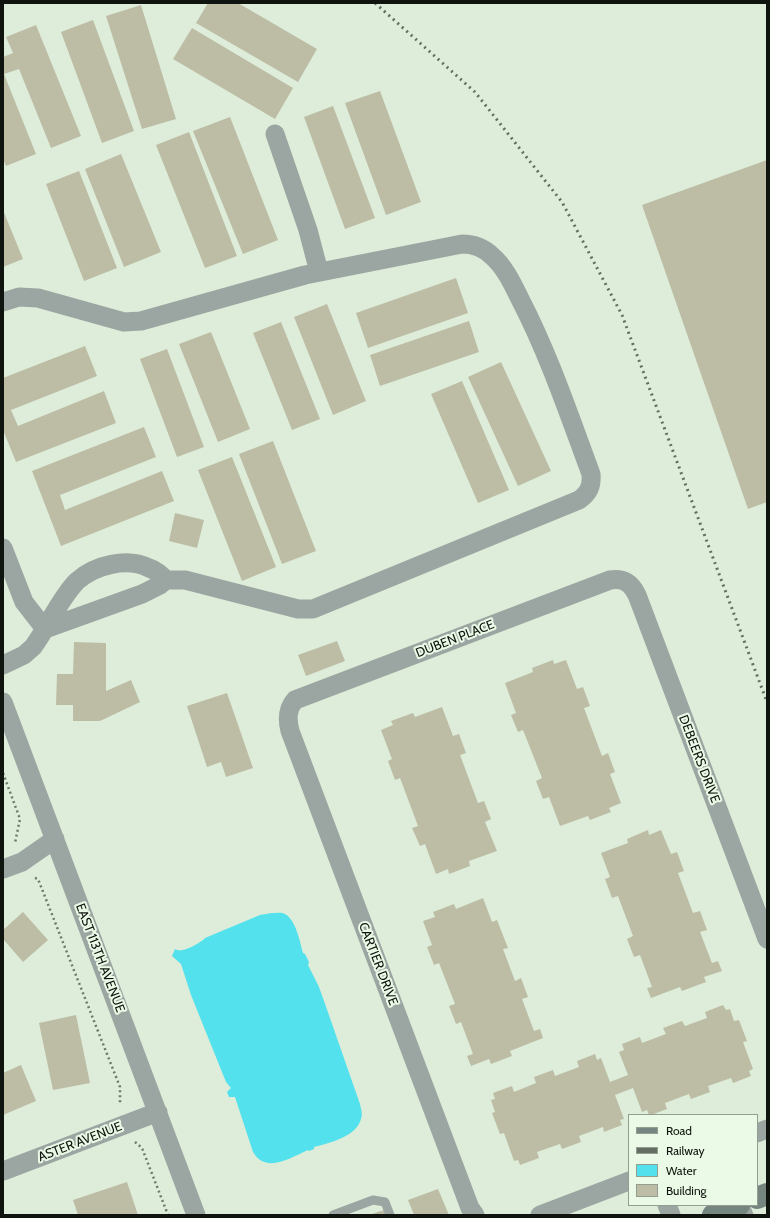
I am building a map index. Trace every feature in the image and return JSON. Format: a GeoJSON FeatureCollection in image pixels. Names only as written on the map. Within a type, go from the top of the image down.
{"type":"FeatureCollection","features":[{"type":"Feature","properties":{"kind":"street"},"geometry":{"type":"LineString","coordinates":[[275,134],[308,230],[319,272]]}},
{"type":"Feature","properties":{"kind":"street"},"geometry":{"type":"LineString","coordinates":[[3,302],[20,297],[38,298],[132,323],[319,272],[462,244],[473,244],[484,249],[493,256],[500,265],[529,316],[544,349],[591,474],[592,482],[586,495],[579,500],[313,609],[298,609],[192,582],[166,580],[149,568],[138,564],[116,564],[96,570],[85,575],[71,588],[33,648],[24,655],[3,665]]}},
{"type":"Feature","properties":{"kind":"street"},"geometry":{"type":"LineString","coordinates":[[3,548],[24,602],[45,629]]}},
{"type":"Feature","properties":{"kind":"street","name":"DUBEN PLACE"},"geometry":{"type":"LineString","coordinates":[[289,710],[296,700],[302,696],[610,580],[618,579],[626,581]]}},
{"type":"Feature","properties":{"kind":"street"},"geometry":{"type":"LineString","coordinates":[[45,629],[142,594],[160,585],[166,580]]}},
{"type":"Feature","properties":{"kind":"street","name":"DEBEERS DRIVE"},"geometry":{"type":"LineString","coordinates":[[626,581],[633,587],[637,595],[767,939]]}},
{"type":"Feature","properties":{"kind":"street","name":"EAST 113TH AVENUE"},"geometry":{"type":"LineString","coordinates":[[3,702],[196,1215]]}},
{"type":"Feature","properties":{"kind":"street","name":"CARTIER DRIVE"},"geometry":{"type":"LineString","coordinates":[[289,710],[288,723],[290,731],[470,1208],[475,1215]]}},
{"type":"Feature","properties":{"kind":"street"},"geometry":{"type":"LineString","coordinates":[[3,869],[22,862],[55,839]]}},
{"type":"Feature","properties":{"kind":"street","name":"ASTER AVENUE"},"geometry":{"type":"LineString","coordinates":[[3,1171],[158,1112]]}},
{"type":"Feature","properties":{"kind":"street"},"geometry":{"type":"LineString","coordinates":[[540,1215],[628,1181]]}},
{"type":"Feature","properties":{"kind":"street"},"geometry":{"type":"LineString","coordinates":[[713,1215],[736,1206]]}},
{"type":"Feature","properties":{"kind":"lane"},"geometry":{"type":"LineString","coordinates":[[333,1215],[373,1200],[385,1202],[390,1215]]}},
{"type":"Feature","properties":{"kind":"path"},"geometry":{"type":"LineString","coordinates":[[3,773],[20,818],[14,841],[26,874],[38,879],[120,1087],[120,1127],[142,1148],[168,1215]]}},
{"type":"Feature","properties":{"kind":"water"},"geometry":{"type":"Polygon","coordinates":[[[272,913],[285,914],[295,926],[303,953],[309,962],[308,965],[324,1001],[360,1104],[362,1115],[358,1125],[348,1135],[314,1147],[314,1149],[308,1150],[286,1160],[271,1163],[258,1159],[253,1152],[235,1097],[229,1097],[227,1092],[231,1088],[226,1082],[191,995],[181,964],[172,956],[175,949],[187,949],[198,944],[205,938],[260,915],[272,913]]]}},
{"type":"Feature","properties":{"kind":"building"},"geometry":{"type":"Polygon","coordinates":[[[208,3],[238,3],[317,49],[298,82],[196,23],[208,3]]]}},
{"type":"Feature","properties":{"kind":"building"},"geometry":{"type":"Polygon","coordinates":[[[141,5],[176,119],[142,129],[106,16],[141,5]]]}},
{"type":"Feature","properties":{"kind":"building"},"geometry":{"type":"Polygon","coordinates":[[[93,20],[134,131],[102,143],[61,32],[93,20]]]}},
{"type":"Feature","properties":{"kind":"building"},"geometry":{"type":"Polygon","coordinates":[[[36,25],[81,136],[51,148],[19,69],[4,74],[36,154],[6,166],[3,159],[3,57],[13,53],[6,37],[36,25]]]}},
{"type":"Feature","properties":{"kind":"building"},"geometry":{"type":"Polygon","coordinates":[[[192,28],[293,88],[275,119],[173,59],[192,28]]]}},
{"type":"Feature","properties":{"kind":"building"},"geometry":{"type":"Polygon","coordinates":[[[380,91],[421,202],[386,215],[345,103],[380,91]]]}},
{"type":"Feature","properties":{"kind":"building"},"geometry":{"type":"Polygon","coordinates":[[[333,106],[375,218],[345,229],[304,117],[333,106]]]}},
{"type":"Feature","properties":{"kind":"building"},"geometry":{"type":"Polygon","coordinates":[[[230,117],[278,240],[243,254],[193,131],[230,117]]]}},
{"type":"Feature","properties":{"kind":"building"},"geometry":{"type":"Polygon","coordinates":[[[189,132],[237,256],[205,268],[156,145],[189,132]]]}},
{"type":"Feature","properties":{"kind":"building"},"geometry":{"type":"Polygon","coordinates":[[[121,154],[161,252],[124,267],[85,169],[121,154]]]}},
{"type":"Feature","properties":{"kind":"building"},"geometry":{"type":"Polygon","coordinates":[[[767,160],[767,502],[748,509],[642,205],[767,160]]]}},
{"type":"Feature","properties":{"kind":"building"},"geometry":{"type":"Polygon","coordinates":[[[79,171],[117,268],[84,281],[46,184],[79,171]]]}},
{"type":"Feature","properties":{"kind":"building"},"geometry":{"type":"Polygon","coordinates":[[[3,210],[23,259],[3,267],[3,210]]]}},
{"type":"Feature","properties":{"kind":"building"},"geometry":{"type":"Polygon","coordinates":[[[456,278],[468,313],[368,348],[356,313],[456,278]]]}},
{"type":"Feature","properties":{"kind":"building"},"geometry":{"type":"Polygon","coordinates":[[[327,304],[366,401],[333,415],[294,317],[327,304]]]}},
{"type":"Feature","properties":{"kind":"building"},"geometry":{"type":"Polygon","coordinates":[[[469,321],[479,352],[380,386],[370,355],[469,321]]]}},
{"type":"Feature","properties":{"kind":"building"},"geometry":{"type":"Polygon","coordinates":[[[281,322],[320,419],[292,430],[253,333],[281,322]]]}},
{"type":"Feature","properties":{"kind":"building"},"geometry":{"type":"Polygon","coordinates":[[[211,332],[250,429],[218,442],[179,344],[211,332]]]}},
{"type":"Feature","properties":{"kind":"building"},"geometry":{"type":"Polygon","coordinates":[[[85,346],[97,376],[11,410],[18,426],[104,391],[116,423],[16,462],[3,430],[3,378],[85,346]]]}},
{"type":"Feature","properties":{"kind":"building"},"geometry":{"type":"Polygon","coordinates":[[[167,349],[204,447],[177,457],[140,359],[167,349]]]}},
{"type":"Feature","properties":{"kind":"building"},"geometry":{"type":"Polygon","coordinates":[[[501,362],[551,471],[518,486],[468,377],[501,362]]]}},
{"type":"Feature","properties":{"kind":"building"},"geometry":{"type":"Polygon","coordinates":[[[462,381],[509,490],[478,503],[431,394],[462,381]]]}},
{"type":"Feature","properties":{"kind":"building"},"geometry":{"type":"Polygon","coordinates":[[[144,427],[156,457],[60,495],[65,510],[162,471],[174,501],[61,546],[32,471],[144,427]]]}},
{"type":"Feature","properties":{"kind":"building"},"geometry":{"type":"Polygon","coordinates":[[[273,441],[316,551],[282,564],[239,454],[273,441]]]}},
{"type":"Feature","properties":{"kind":"building"},"geometry":{"type":"Polygon","coordinates":[[[232,457],[276,567],[242,581],[198,470],[232,457]]]}},
{"type":"Feature","properties":{"kind":"building"},"geometry":{"type":"Polygon","coordinates":[[[175,513],[204,520],[197,548],[169,541],[175,513]]]}},
{"type":"Feature","properties":{"kind":"building"},"geometry":{"type":"Polygon","coordinates":[[[337,641],[345,661],[306,676],[298,655],[337,641]]]}},
{"type":"Feature","properties":{"kind":"building"},"geometry":{"type":"Polygon","coordinates":[[[74,642],[106,643],[106,691],[131,680],[140,702],[100,721],[73,721],[73,705],[56,705],[57,674],[73,674],[74,642]]]}},
{"type":"Feature","properties":{"kind":"building"},"geometry":{"type":"Polygon","coordinates":[[[553,660],[554,664],[566,660],[577,689],[583,687],[590,706],[584,708],[602,756],[608,753],[615,772],[610,774],[621,803],[609,808],[611,812],[590,820],[588,816],[560,826],[549,797],[543,799],[536,781],[542,778],[523,730],[518,732],[511,715],[516,713],[505,683],[533,672],[532,668],[553,660]]]}},
{"type":"Feature","properties":{"kind":"building"},"geometry":{"type":"Polygon","coordinates":[[[227,693],[253,768],[226,777],[221,762],[207,767],[187,706],[227,693]]]}},
{"type":"Feature","properties":{"kind":"building"},"geometry":{"type":"Polygon","coordinates":[[[442,707],[453,736],[459,734],[466,753],[460,755],[478,803],[484,801],[491,819],[485,822],[497,851],[469,861],[470,866],[449,874],[448,869],[436,874],[425,844],[420,846],[412,828],[418,826],[400,778],[395,780],[388,761],[392,759],[381,730],[393,725],[391,721],[413,713],[415,717],[442,707]]]}},
{"type":"Feature","properties":{"kind":"building"},"geometry":{"type":"Polygon","coordinates":[[[648,830],[649,835],[661,830],[671,854],[677,852],[684,871],[678,873],[693,913],[700,911],[707,930],[700,932],[712,963],[718,961],[722,971],[704,977],[706,982],[682,991],[680,987],[651,998],[647,988],[652,987],[640,955],[634,957],[627,939],[633,936],[618,896],[612,898],[605,879],[610,877],[601,853],[628,843],[627,839],[648,830]]]}},
{"type":"Feature","properties":{"kind":"building"},"geometry":{"type":"Polygon","coordinates":[[[483,898],[492,922],[497,920],[508,948],[503,949],[515,981],[521,978],[528,997],[522,999],[534,1031],[540,1029],[543,1038],[510,1051],[512,1056],[491,1064],[489,1059],[471,1066],[467,1056],[473,1054],[461,1022],[456,1024],[449,1006],[455,1004],[439,963],[434,965],[427,947],[432,945],[423,921],[435,917],[433,912],[454,904],[456,909],[483,898]]]}},
{"type":"Feature","properties":{"kind":"building"},"geometry":{"type":"Polygon","coordinates":[[[23,912],[48,940],[23,962],[3,939],[3,930],[23,912]]]}},
{"type":"Feature","properties":{"kind":"building"},"geometry":{"type":"Polygon","coordinates":[[[723,1005],[726,1010],[730,1009],[734,1021],[739,1020],[747,1041],[743,1042],[753,1069],[749,1071],[751,1076],[733,1083],[731,1078],[708,1086],[710,1092],[691,1099],[689,1094],[665,1103],[667,1109],[654,1114],[649,1114],[647,1110],[642,1112],[633,1088],[615,1095],[624,1119],[620,1120],[622,1125],[604,1132],[603,1127],[579,1136],[581,1142],[562,1149],[560,1144],[537,1152],[539,1158],[520,1165],[518,1160],[514,1161],[504,1133],[500,1134],[492,1113],[495,1112],[491,1100],[495,1099],[493,1093],[512,1086],[514,1092],[536,1083],[534,1077],[553,1070],[555,1076],[579,1067],[577,1061],[595,1054],[597,1060],[601,1058],[610,1082],[628,1075],[619,1052],[624,1050],[622,1044],[640,1037],[642,1043],[666,1034],[663,1028],[682,1021],[685,1026],[707,1018],[705,1012],[723,1005]]]}},
{"type":"Feature","properties":{"kind":"building"},"geometry":{"type":"Polygon","coordinates":[[[76,1015],[90,1083],[53,1090],[39,1023],[76,1015]]]}},
{"type":"Feature","properties":{"kind":"building"},"geometry":{"type":"Polygon","coordinates":[[[21,1065],[36,1101],[3,1115],[3,1073],[21,1065]]]}},
{"type":"Feature","properties":{"kind":"building"},"geometry":{"type":"Polygon","coordinates":[[[127,1182],[138,1215],[78,1215],[73,1200],[127,1182]]]}},
{"type":"Feature","properties":{"kind":"building"},"geometry":{"type":"Polygon","coordinates":[[[438,1189],[449,1215],[414,1215],[408,1200],[438,1189]]]}},
{"type":"Feature","properties":{"kind":"building"},"geometry":{"type":"Polygon","coordinates":[[[384,1210],[386,1215],[369,1215],[384,1210]]]}},
{"type":"Feature","properties":{"kind":"railway"},"geometry":{"type":"LineString","coordinates":[[375,3],[475,92],[562,202],[622,315],[767,702]]}}]}
